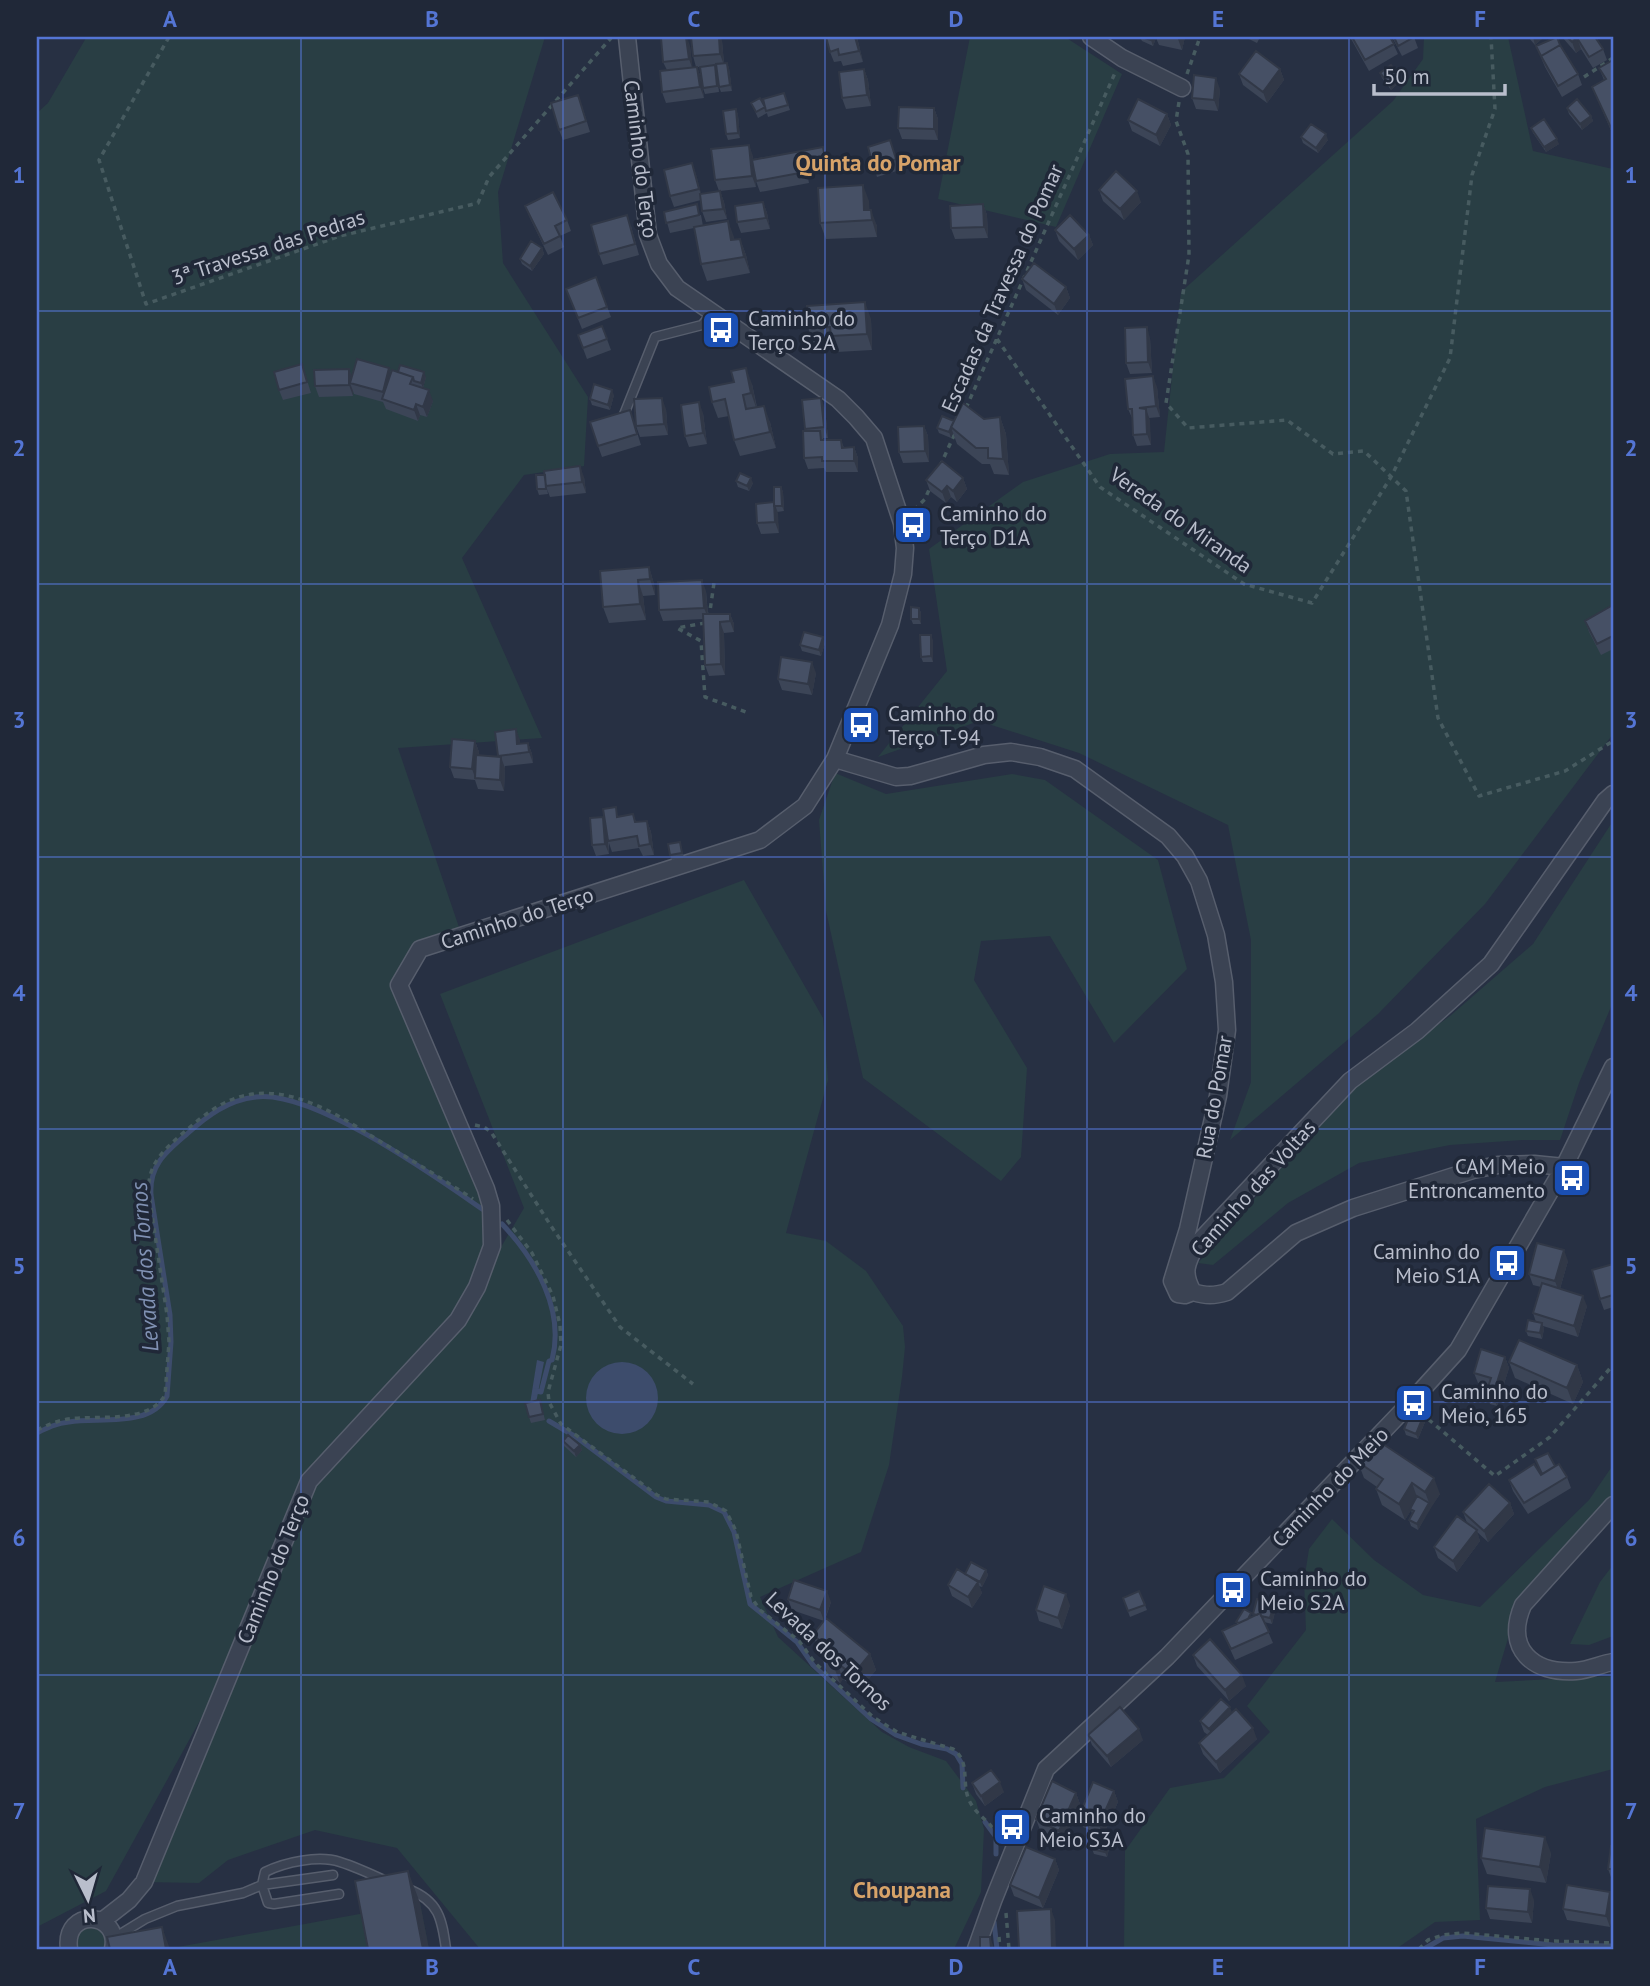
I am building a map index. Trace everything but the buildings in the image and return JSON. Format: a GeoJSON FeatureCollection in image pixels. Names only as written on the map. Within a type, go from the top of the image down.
{"type":"FeatureCollection","features":[{"type":"Feature","properties":{"kind":"street","name":"Caminho do Terço"},"geometry":{"type":"LineString","coordinates":[[102,1921],[129,1900],[144,1882],[309,1481],[458,1320],[477,1287],[492,1246],[491,1206],[399,985],[420,949],[760,840],[805,806],[835,759],[890,625],[903,574],[905,548],[901,523],[874,438],[838,399],[677,288],[659,264],[648,235],[626,37]]}},
{"type":"Feature","properties":{"kind":"street"},"geometry":{"type":"LineString","coordinates":[[1091,37],[1122,58],[1182,88]]}},
{"type":"Feature","properties":{"kind":"street","name":"Rua do Pomar"},"geometry":{"type":"LineString","coordinates":[[835,759],[896,777],[910,776],[984,755],[1011,752],[1040,757],[1075,769],[1168,836],[1185,856],[1199,881],[1216,935],[1224,982],[1227,1030],[1218,1096],[1188,1229],[1172,1281],[1178,1294],[1193,1292]]}},
{"type":"Feature","properties":{"kind":"street","name":"Caminho das Voltas"},"geometry":{"type":"LineString","coordinates":[[1193,1292],[1185,1272],[1196,1245],[1350,1082],[1417,1031],[1491,964],[1605,801],[1613,794]]}},
{"type":"Feature","properties":{"kind":"street","name":"Caminho do Meio"},"geometry":{"type":"LineString","coordinates":[[976,1949],[1046,1769],[1167,1657],[1410,1404],[1458,1350],[1564,1167],[1612,1073]]}},
{"type":"Feature","properties":{"kind":"street"},"geometry":{"type":"LineString","coordinates":[[1193,1292],[1213,1297],[1227,1292],[1296,1233],[1353,1208],[1419,1185],[1499,1165],[1564,1167]]}},
{"type":"Feature","properties":{"kind":"street"},"geometry":{"type":"LineString","coordinates":[[1613,1505],[1523,1605],[1517,1620],[1516,1636],[1521,1648],[1533,1662],[1551,1671],[1579,1671],[1613,1662]]}},
{"type":"Feature","properties":{"kind":"street"},"geometry":{"type":"LineString","coordinates":[[69,1949],[70,1932],[75,1924],[93,1918],[110,1928],[113,1944]]}},
{"type":"Feature","properties":{"kind":"lane"},"geometry":{"type":"LineString","coordinates":[[623,417],[655,337],[702,325],[712,313]]}},
{"type":"Feature","properties":{"kind":"lane"},"geometry":{"type":"LineString","coordinates":[[340,1894],[274,1904],[268,1903],[262,1885],[265,1872],[280,1865],[306,1861],[338,1861],[424,1895],[442,1919],[446,1949]]}},
{"type":"Feature","properties":{"kind":"lane"},"geometry":{"type":"LineString","coordinates":[[113,1944],[159,1913],[177,1906],[243,1893],[262,1885],[333,1875]]}},
{"type":"Feature","properties":{"kind":"path","name":"3ª Travessa das Pedras"},"geometry":{"type":"LineString","coordinates":[[169,37],[99,160],[146,304],[340,236],[478,203],[489,177],[612,37]]}},
{"type":"Feature","properties":{"kind":"path"},"geometry":{"type":"LineString","coordinates":[[1200,37],[1182,88],[1176,121],[1188,154],[1189,255],[1166,403],[1188,428],[1287,420],[1333,454],[1364,451],[1406,491],[1438,718],[1479,796],[1565,771],[1613,741]]}},
{"type":"Feature","properties":{"kind":"path"},"geometry":{"type":"LineString","coordinates":[[1391,477],[1450,358],[1472,175],[1495,108],[1491,37]]}},
{"type":"Feature","properties":{"kind":"path","name":"Escadas da Travessa do Pomar"},"geometry":{"type":"LineString","coordinates":[[964,413],[1122,58]]}},
{"type":"Feature","properties":{"kind":"path"},"geometry":{"type":"LineString","coordinates":[[1584,77],[1613,58]]}},
{"type":"Feature","properties":{"kind":"path","name":"Vereda do Miranda"},"geometry":{"type":"LineString","coordinates":[[997,339],[1100,486],[1244,584],[1312,603],[1391,477]]}},
{"type":"Feature","properties":{"kind":"path","name":"Escadas da Travessa do Pomar"},"geometry":{"type":"LineString","coordinates":[[901,523],[925,499],[958,425]]}},
{"type":"Feature","properties":{"kind":"path"},"geometry":{"type":"LineString","coordinates":[[714,583],[708,622],[677,628],[701,641],[705,697],[746,712]]}},
{"type":"Feature","properties":{"kind":"path","name":"Levada dos Tornos"},"geometry":{"type":"LineString","coordinates":[[37,1430],[69,1419],[139,1414],[152,1410],[162,1401],[169,1342],[149,1195],[149,1177],[160,1154],[199,1119],[228,1101],[254,1094],[277,1094],[318,1107],[440,1177],[483,1207],[491,1206],[510,1223],[533,1253],[553,1296],[560,1325],[561,1345],[548,1392],[561,1424],[657,1495],[666,1499],[709,1502],[726,1511],[736,1531],[753,1602],[799,1641],[816,1663],[873,1717],[897,1732],[958,1752],[965,1763],[968,1798],[979,1815],[996,1831],[1000,1845]]}},
{"type":"Feature","properties":{"kind":"path"},"geometry":{"type":"LineString","coordinates":[[459,1125],[484,1127],[491,1132],[620,1327],[693,1384]]}},
{"type":"Feature","properties":{"kind":"path"},"geometry":{"type":"LineString","coordinates":[[1410,1404],[1495,1476],[1550,1437],[1613,1365]]}},
{"type":"Feature","properties":{"kind":"path"},"geometry":{"type":"LineString","coordinates":[[997,1893],[1006,1910],[1009,1949]]}},
{"type":"Feature","properties":{"kind":"path"},"geometry":{"type":"LineString","coordinates":[[1419,1949],[1428,1940],[1463,1933],[1613,1943]]}},
{"type":"Feature","properties":{"kind":"green space"},"geometry":{"type":"Polygon","coordinates":[[[56,37],[545,37],[498,192],[503,263],[588,397],[584,466],[524,475],[462,558],[542,738],[398,748],[462,936],[420,949],[399,985],[491,1206],[480,1283],[524,1208],[440,994],[744,880],[823,1018],[828,1080],[786,1233],[826,1241],[866,1271],[903,1326],[905,1347],[889,1465],[861,1552],[760,1597],[778,1637],[882,1732],[909,1747],[946,1761],[976,1801],[984,1829],[981,1892],[954,1949],[480,1949],[397,1848],[315,1830],[228,1860],[199,1883],[144,1882],[237,1653],[106,1891],[37,1927],[37,113],[48,103],[86,38],[56,37]]]}},
{"type":"Feature","properties":{"kind":"green space"},"geometry":{"type":"Polygon","coordinates":[[[970,37],[1065,37],[1122,74],[1056,227],[938,199],[970,37]]]}},
{"type":"Feature","properties":{"kind":"green space"},"geometry":{"type":"Polygon","coordinates":[[[1424,37],[1508,37],[1533,151],[1613,169],[1613,734],[1485,904],[1378,1014],[1230,1140],[1251,1082],[1251,940],[1228,825],[1079,753],[979,721],[878,757],[947,671],[929,549],[1023,482],[1110,454],[1164,452],[1181,292],[1393,101],[1423,59],[1424,37]]]}},
{"type":"Feature","properties":{"kind":"green space"},"geometry":{"type":"Polygon","coordinates":[[[835,773],[886,794],[1012,774],[1045,780],[1158,860],[1187,969],[1114,1043],[1050,936],[981,941],[974,980],[1027,1068],[1021,1157],[1001,1181],[863,1078],[826,911],[819,820],[835,773]]]}},
{"type":"Feature","properties":{"kind":"green space"},"geometry":{"type":"Polygon","coordinates":[[[1613,821],[1613,1002],[1579,1083],[1560,1140],[1450,1145],[1359,1163],[1288,1203],[1213,1265],[1198,1263],[1353,1086],[1450,1016],[1533,944],[1613,821]]]}},
{"type":"Feature","properties":{"kind":"green space"},"geometry":{"type":"Polygon","coordinates":[[[1613,1465],[1613,1496],[1592,1527],[1512,1625],[1495,1682],[1613,1676],[1613,1769],[1545,1787],[1476,1819],[1480,1920],[1435,1922],[1396,1949],[1124,1949],[1125,1851],[1170,1788],[1224,1778],[1270,1732],[1247,1706],[1306,1630],[1304,1581],[1309,1549],[1332,1519],[1374,1560],[1423,1595],[1480,1607],[1589,1500],[1613,1465]]]}},
{"type":"Feature","properties":{"kind":"green space"},"geometry":{"type":"Polygon","coordinates":[[[1613,1565],[1613,1636],[1589,1645],[1570,1644],[1600,1582],[1613,1565]]]}},
{"type":"Feature","properties":{"kind":"green space"},"geometry":{"type":"Polygon","coordinates":[[[420,1903],[429,1949],[167,1949],[420,1903]]]}},
{"type":"Feature","properties":{"kind":"green space"},"geometry":{"type":"Polygon","coordinates":[[[84,1925],[101,1928],[107,1937],[106,1949],[73,1949],[73,1938],[84,1925]]]}},
{"type":"Feature","properties":{"kind":"water"},"geometry":{"type":"Polygon","coordinates":[[[537,1360],[544,1362],[536,1403],[530,1404],[537,1360]]]}},
{"type":"Feature","properties":{"kind":"water"},"geometry":{"type":"Polygon","coordinates":[[[622,1362],[636,1365],[648,1372],[655,1384],[658,1398],[655,1412],[648,1424],[636,1431],[622,1434],[608,1431],[596,1424],[589,1412],[586,1398],[589,1384],[596,1372],[608,1365],[622,1362]]]}},
{"type":"Feature","properties":{"kind":"waterway","name":"Levada dos Tornos"},"geometry":{"type":"LineString","coordinates":[[37,1433],[65,1423],[137,1417],[149,1413],[167,1396],[170,1315],[151,1195],[153,1175],[160,1160],[172,1147],[202,1121],[227,1105],[256,1097],[280,1098],[340,1120],[404,1157],[482,1209]]}},
{"type":"Feature","properties":{"kind":"waterway","name":"Levada dos Tornos"},"geometry":{"type":"LineString","coordinates":[[502,1224],[526,1253],[551,1304],[555,1341],[552,1360],[549,1361],[541,1392],[535,1393]]}},
{"type":"Feature","properties":{"kind":"waterway","name":"Levada dos Tornos"},"geometry":{"type":"LineString","coordinates":[[549,1421],[576,1437],[656,1497],[666,1501],[709,1505],[724,1512],[734,1532],[750,1604],[797,1642],[813,1665],[871,1719],[896,1735],[956,1754],[962,1764],[963,1788]]}},
{"type":"Feature","properties":{"kind":"waterway","name":"Levada dos Tornos"},"geometry":{"type":"LineString","coordinates":[[985,1822],[996,1837],[996,1854]]}},
{"type":"Feature","properties":{"kind":"waterway","name":"Levada dos Tornos"},"geometry":{"type":"LineString","coordinates":[[994,1922],[997,1949]]}},
{"type":"Feature","properties":{"kind":"waterway","name":"Levada dos Tornos"},"geometry":{"type":"LineString","coordinates":[[1424,1949],[1443,1938],[1463,1936],[1553,1945],[1613,1946]]}},
{"type":"Feature","properties":{"kind":"place","name":"Caminho do Terço S2A"},"geometry":{"type":"Point","coordinates":[721,330]}},
{"type":"Feature","properties":{"kind":"place","name":"Caminho do Terço D1A"},"geometry":{"type":"Point","coordinates":[913,525]}},
{"type":"Feature","properties":{"kind":"place","name":"Caminho do Terço T-94"},"geometry":{"type":"Point","coordinates":[861,725]}},
{"type":"Feature","properties":{"kind":"place","name":"CAM Meio Entroncamento"},"geometry":{"type":"Point","coordinates":[1572,1178]}},
{"type":"Feature","properties":{"kind":"place","name":"Caminho do Meio S1A"},"geometry":{"type":"Point","coordinates":[1507,1263]}},
{"type":"Feature","properties":{"kind":"place","name":"Caminho do Meio, 165"},"geometry":{"type":"Point","coordinates":[1414,1403]}},
{"type":"Feature","properties":{"kind":"place","name":"Caminho do Meio S2A"},"geometry":{"type":"Point","coordinates":[1233,1590]}},
{"type":"Feature","properties":{"kind":"place","name":"Caminho do Meio S3A"},"geometry":{"type":"Point","coordinates":[1012,1827]}},
{"type":"Feature","properties":{"kind":"district","name":"Quinta do Pomar"},"geometry":{"type":"Point","coordinates":[878,162]}},
{"type":"Feature","properties":{"kind":"district","name":"Choupana"},"geometry":{"type":"Point","coordinates":[902,1889]}}]}
